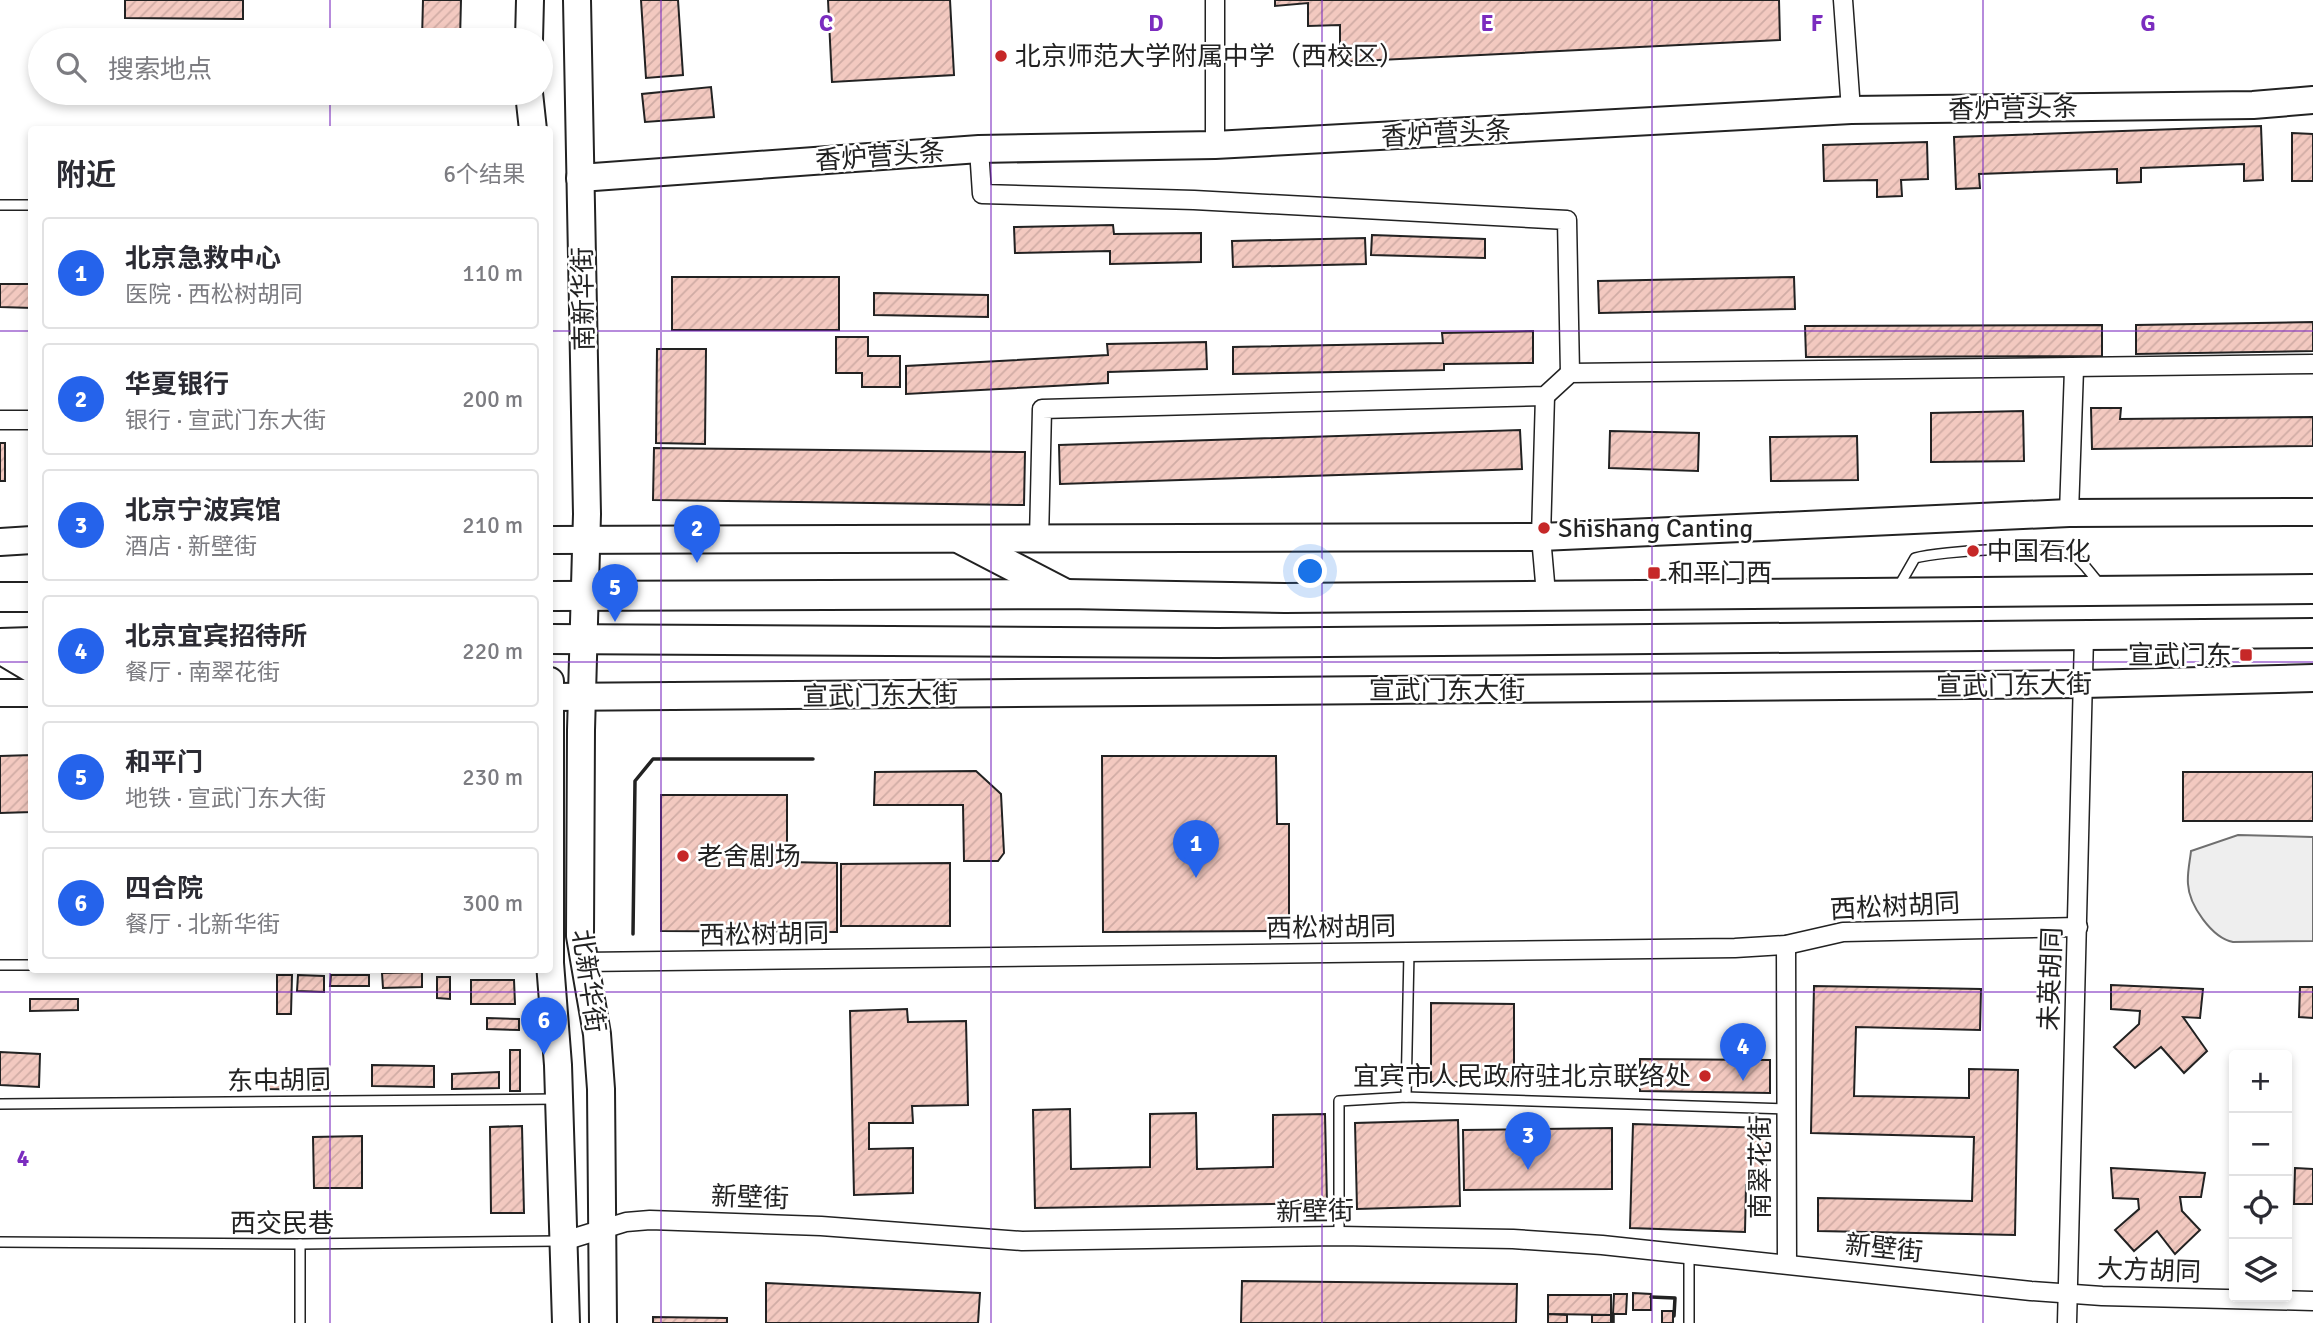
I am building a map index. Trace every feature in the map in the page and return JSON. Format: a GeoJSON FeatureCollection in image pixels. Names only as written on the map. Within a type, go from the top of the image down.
{"type":"FeatureCollection","features":[{"type":"Feature","properties":{"kind":"main road"},"geometry":{"type":"LineString","coordinates":[[962,540],[1066,594]]}},
{"type":"Feature","properties":{"kind":"main road"},"geometry":{"type":"LineString","coordinates":[[553,596],[1066,594],[1284,598],[2313,589]]}},
{"type":"Feature","properties":{"kind":"main road"},"geometry":{"type":"LineString","coordinates":[[0,597],[28,597]]}},
{"type":"Feature","properties":{"kind":"main road","name":"宣武门东大街"},"geometry":{"type":"LineString","coordinates":[[553,639],[1218,643],[2313,633]]}},
{"type":"Feature","properties":{"kind":"main road"},"geometry":{"type":"LineString","coordinates":[[0,643],[28,642]]}},
{"type":"Feature","properties":{"kind":"main road"},"geometry":{"type":"LineString","coordinates":[[0,649],[28,665]]}},
{"type":"Feature","properties":{"kind":"street"},"geometry":{"type":"LineString","coordinates":[[529,28],[530,0]]}},
{"type":"Feature","properties":{"kind":"street","name":"南新华街"},"geometry":{"type":"LineString","coordinates":[[577,0],[586,540],[583,639]]}},
{"type":"Feature","properties":{"kind":"street"},"geometry":{"type":"LineString","coordinates":[[1215,0],[1215,145]]}},
{"type":"Feature","properties":{"kind":"street"},"geometry":{"type":"LineString","coordinates":[[1843,0],[1851,110]]}},
{"type":"Feature","properties":{"kind":"street","name":"香炉营头条"},"geometry":{"type":"LineString","coordinates":[[580,178],[979,149],[1215,145],[1851,110],[2253,105],[2313,100]]}},
{"type":"Feature","properties":{"kind":"street"},"geometry":{"type":"LineString","coordinates":[[530,105],[532,126]]}},
{"type":"Feature","properties":{"kind":"street"},"geometry":{"type":"LineString","coordinates":[[979,149],[982,194],[1194,200],[1567,220],[1570,373]]}},
{"type":"Feature","properties":{"kind":"street"},"geometry":{"type":"LineString","coordinates":[[1040,540],[1042,409],[1545,396],[1570,373],[2074,369],[2313,364]]}},
{"type":"Feature","properties":{"kind":"street"},"geometry":{"type":"LineString","coordinates":[[2068,513],[2074,369]]}},
{"type":"Feature","properties":{"kind":"street"},"geometry":{"type":"LineString","coordinates":[[1545,396],[1541,537],[1546,594]]}},
{"type":"Feature","properties":{"kind":"street"},"geometry":{"type":"LineString","coordinates":[[0,420],[28,419]]}},
{"type":"Feature","properties":{"kind":"street"},"geometry":{"type":"LineString","coordinates":[[553,540],[1541,537],[2068,513],[2313,512]]}},
{"type":"Feature","properties":{"kind":"street"},"geometry":{"type":"LineString","coordinates":[[0,542],[28,540]]}},
{"type":"Feature","properties":{"kind":"street","name":"未英胡同"},"geometry":{"type":"LineString","coordinates":[[2067,1323],[2084,636]]}},
{"type":"Feature","properties":{"kind":"street","name":"北新华街"},"geometry":{"type":"LineString","coordinates":[[583,639],[580,936],[597,1034],[601,1089],[603,1323]]}},
{"type":"Feature","properties":{"kind":"street","name":"宣武门东大街"},"geometry":{"type":"LineString","coordinates":[[553,697],[2084,684],[2313,678]]}},
{"type":"Feature","properties":{"kind":"street"},"geometry":{"type":"LineString","coordinates":[[0,693],[28,693]]}},
{"type":"Feature","properties":{"kind":"street","name":"西松树胡同"},"geometry":{"type":"LineString","coordinates":[[583,962],[1786,945],[1843,932],[2078,927]]}},
{"type":"Feature","properties":{"kind":"street","name":"南翠花街"},"geometry":{"type":"LineString","coordinates":[[1786,945],[1787,1264]]}},
{"type":"Feature","properties":{"kind":"street","name":"北新华街"},"geometry":{"type":"LineString","coordinates":[[551,973],[559,1099],[566,1323]]}},
{"type":"Feature","properties":{"kind":"street","name":"新壁街"},"geometry":{"type":"LineString","coordinates":[[564,1241],[626,1222],[650,1220],[821,1226],[1022,1241],[1339,1236],[1513,1238],[2068,1294]]}},
{"type":"Feature","properties":{"kind":"street","name":"大方胡同"},"geometry":{"type":"LineString","coordinates":[[2068,1294],[2313,1301]]}},
{"type":"Feature","properties":{"kind":"lane"},"geometry":{"type":"LineString","coordinates":[[0,205],[28,205]]}},
{"type":"Feature","properties":{"kind":"lane"},"geometry":{"type":"LineString","coordinates":[[1896,591],[1915,558],[1937,552],[2052,551],[2074,556],[2106,591]]}},
{"type":"Feature","properties":{"kind":"lane"},"geometry":{"type":"LineString","coordinates":[[1406,1097],[1409,952]]}},
{"type":"Feature","properties":{"kind":"lane"},"geometry":{"type":"LineString","coordinates":[[0,965],[28,965]]}},
{"type":"Feature","properties":{"kind":"lane"},"geometry":{"type":"LineString","coordinates":[[1339,1236],[1339,1101],[1406,1097],[1786,1109]]}},
{"type":"Feature","properties":{"kind":"lane","name":"东中胡同"},"geometry":{"type":"LineString","coordinates":[[0,1104],[559,1099]]}},
{"type":"Feature","properties":{"kind":"lane","name":"西交民巷"},"geometry":{"type":"LineString","coordinates":[[0,1242],[300,1244],[564,1241]]}},
{"type":"Feature","properties":{"kind":"lane"},"geometry":{"type":"LineString","coordinates":[[300,1244],[300,1323]]}},
{"type":"Feature","properties":{"kind":"lane"},"geometry":{"type":"LineString","coordinates":[[1689,1254],[1689,1323]]}},
{"type":"Feature","properties":{"kind":"shaded area"},"geometry":{"type":"Polygon","coordinates":[[[2238,835],[2313,837],[2313,941],[2233,942],[2217,934],[2197,911],[2188,884],[2191,851],[2238,835]]]}},
{"type":"Feature","properties":{"kind":"building"},"geometry":{"type":"Polygon","coordinates":[[[125,0],[243,0],[243,19],[125,18],[125,0]]]}},
{"type":"Feature","properties":{"kind":"building"},"geometry":{"type":"Polygon","coordinates":[[[423,0],[461,0],[460,28],[422,28],[423,0]]]}},
{"type":"Feature","properties":{"kind":"building"},"geometry":{"type":"Polygon","coordinates":[[[641,0],[678,0],[683,75],[646,78],[641,0]]]}},
{"type":"Feature","properties":{"kind":"building"},"geometry":{"type":"Polygon","coordinates":[[[828,0],[950,0],[954,75],[832,82],[828,0]]]}},
{"type":"Feature","properties":{"kind":"building"},"geometry":{"type":"Polygon","coordinates":[[[1275,0],[1779,0],[1780,40],[1340,62],[1340,25],[1308,26],[1308,3],[1275,6],[1275,0]]]}},
{"type":"Feature","properties":{"kind":"building"},"geometry":{"type":"Polygon","coordinates":[[[711,87],[714,117],[645,122],[642,94],[711,87]]]}},
{"type":"Feature","properties":{"kind":"building"},"geometry":{"type":"Polygon","coordinates":[[[2261,126],[2263,180],[2244,181],[2244,164],[2141,168],[2141,182],[2117,183],[2117,169],[1979,174],[1980,188],[1956,189],[1954,137],[2261,126]]]}},
{"type":"Feature","properties":{"kind":"building"},"geometry":{"type":"Polygon","coordinates":[[[2292,133],[2313,134],[2313,181],[2292,181],[2292,133]]]}},
{"type":"Feature","properties":{"kind":"building"},"geometry":{"type":"Polygon","coordinates":[[[1927,142],[1928,179],[1901,180],[1902,196],[1877,197],[1877,180],[1824,181],[1823,145],[1927,142]]]}},
{"type":"Feature","properties":{"kind":"building"},"geometry":{"type":"Polygon","coordinates":[[[1113,225],[1114,234],[1201,233],[1201,262],[1110,264],[1110,251],[1015,253],[1014,227],[1113,225]]]}},
{"type":"Feature","properties":{"kind":"building"},"geometry":{"type":"Polygon","coordinates":[[[1372,235],[1485,239],[1485,258],[1371,255],[1372,235]]]}},
{"type":"Feature","properties":{"kind":"building"},"geometry":{"type":"Polygon","coordinates":[[[1365,238],[1366,264],[1233,267],[1232,241],[1365,238]]]}},
{"type":"Feature","properties":{"kind":"building"},"geometry":{"type":"Polygon","coordinates":[[[672,277],[839,277],[839,330],[672,330],[672,277]]]}},
{"type":"Feature","properties":{"kind":"building"},"geometry":{"type":"Polygon","coordinates":[[[1794,277],[1795,309],[1599,313],[1598,281],[1794,277]]]}},
{"type":"Feature","properties":{"kind":"building"},"geometry":{"type":"Polygon","coordinates":[[[0,284],[28,284],[28,308],[0,307],[0,284]]]}},
{"type":"Feature","properties":{"kind":"building"},"geometry":{"type":"Polygon","coordinates":[[[874,293],[988,295],[988,317],[874,315],[874,293]]]}},
{"type":"Feature","properties":{"kind":"building"},"geometry":{"type":"Polygon","coordinates":[[[2313,322],[2313,351],[2136,354],[2136,325],[2313,322]]]}},
{"type":"Feature","properties":{"kind":"building"},"geometry":{"type":"Polygon","coordinates":[[[2102,325],[2102,356],[1806,357],[1805,326],[2102,325]]]}},
{"type":"Feature","properties":{"kind":"building"},"geometry":{"type":"Polygon","coordinates":[[[1533,331],[1533,363],[1444,364],[1444,370],[1233,374],[1233,347],[1443,343],[1442,333],[1533,331]]]}},
{"type":"Feature","properties":{"kind":"building"},"geometry":{"type":"Polygon","coordinates":[[[836,337],[868,337],[868,356],[900,356],[900,387],[862,387],[862,373],[836,373],[836,337]]]}},
{"type":"Feature","properties":{"kind":"building"},"geometry":{"type":"Polygon","coordinates":[[[1206,342],[1207,369],[1108,372],[1108,383],[906,394],[906,366],[1108,355],[1107,344],[1206,342]]]}},
{"type":"Feature","properties":{"kind":"building"},"geometry":{"type":"Polygon","coordinates":[[[657,349],[706,349],[705,444],[656,443],[657,349]]]}},
{"type":"Feature","properties":{"kind":"building"},"geometry":{"type":"Polygon","coordinates":[[[2091,408],[2121,408],[2120,419],[2313,417],[2313,446],[2092,449],[2091,408]]]}},
{"type":"Feature","properties":{"kind":"building"},"geometry":{"type":"Polygon","coordinates":[[[2023,411],[2024,461],[1931,462],[1931,413],[2023,411]]]}},
{"type":"Feature","properties":{"kind":"building"},"geometry":{"type":"Polygon","coordinates":[[[1520,430],[1522,469],[1060,484],[1059,445],[1520,430]]]}},
{"type":"Feature","properties":{"kind":"building"},"geometry":{"type":"Polygon","coordinates":[[[1610,431],[1699,433],[1698,471],[1609,468],[1610,431]]]}},
{"type":"Feature","properties":{"kind":"building"},"geometry":{"type":"Polygon","coordinates":[[[1857,436],[1858,480],[1771,481],[1770,437],[1857,436]]]}},
{"type":"Feature","properties":{"kind":"building"},"geometry":{"type":"Polygon","coordinates":[[[0,443],[5,443],[5,481],[0,481],[0,443]]]}},
{"type":"Feature","properties":{"kind":"building"},"geometry":{"type":"Polygon","coordinates":[[[654,448],[1025,452],[1024,505],[653,500],[654,448]]]}},
{"type":"Feature","properties":{"kind":"building"},"geometry":{"type":"Polygon","coordinates":[[[28,755],[28,812],[0,813],[0,756],[28,755]]]}},
{"type":"Feature","properties":{"kind":"building"},"geometry":{"type":"Polygon","coordinates":[[[1102,756],[1276,756],[1277,824],[1289,824],[1289,931],[1103,932],[1102,756]]]}},
{"type":"Feature","properties":{"kind":"building"},"geometry":{"type":"Polygon","coordinates":[[[976,771],[1001,794],[1004,853],[998,861],[964,861],[963,805],[874,805],[875,772],[976,771]]]}},
{"type":"Feature","properties":{"kind":"building"},"geometry":{"type":"Polygon","coordinates":[[[2183,772],[2313,772],[2313,821],[2183,821],[2183,772]]]}},
{"type":"Feature","properties":{"kind":"building"},"geometry":{"type":"Polygon","coordinates":[[[661,795],[787,795],[787,862],[837,863],[837,932],[661,931],[661,795]]]}},
{"type":"Feature","properties":{"kind":"building"},"geometry":{"type":"Polygon","coordinates":[[[950,863],[950,926],[841,926],[841,864],[950,863]]]}},
{"type":"Feature","properties":{"kind":"building"},"geometry":{"type":"Polygon","coordinates":[[[382,973],[422,973],[422,987],[383,988],[382,973]]]}},
{"type":"Feature","properties":{"kind":"building"},"geometry":{"type":"Polygon","coordinates":[[[277,975],[292,975],[291,1014],[277,1014],[277,975]]]}},
{"type":"Feature","properties":{"kind":"building"},"geometry":{"type":"Polygon","coordinates":[[[298,975],[324,976],[324,992],[297,991],[298,975]]]}},
{"type":"Feature","properties":{"kind":"building"},"geometry":{"type":"Polygon","coordinates":[[[331,975],[369,975],[369,986],[330,986],[331,975]]]}},
{"type":"Feature","properties":{"kind":"building"},"geometry":{"type":"Polygon","coordinates":[[[437,977],[450,977],[450,999],[437,998],[437,977]]]}},
{"type":"Feature","properties":{"kind":"building"},"geometry":{"type":"Polygon","coordinates":[[[471,980],[514,980],[515,1004],[471,1004],[471,980]]]}},
{"type":"Feature","properties":{"kind":"building"},"geometry":{"type":"Polygon","coordinates":[[[2111,985],[2203,989],[2200,1018],[2183,1017],[2207,1051],[2184,1073],[2161,1047],[2135,1068],[2114,1047],[2139,1024],[2140,1011],[2111,1009],[2111,985]]]}},
{"type":"Feature","properties":{"kind":"building"},"geometry":{"type":"Polygon","coordinates":[[[1814,986],[1981,989],[1980,1030],[1856,1027],[1854,1096],[1969,1098],[1969,1069],[2018,1070],[2015,1235],[1818,1231],[1818,1198],[1972,1201],[1974,1137],[1811,1133],[1814,986]]]}},
{"type":"Feature","properties":{"kind":"building"},"geometry":{"type":"Polygon","coordinates":[[[2300,987],[2313,987],[2313,1018],[2299,1017],[2300,987]]]}},
{"type":"Feature","properties":{"kind":"building"},"geometry":{"type":"Polygon","coordinates":[[[30,999],[78,999],[78,1010],[30,1011],[30,999]]]}},
{"type":"Feature","properties":{"kind":"building"},"geometry":{"type":"Polygon","coordinates":[[[1431,1003],[1514,1004],[1514,1082],[1431,1082],[1431,1003]]]}},
{"type":"Feature","properties":{"kind":"building"},"geometry":{"type":"Polygon","coordinates":[[[907,1009],[908,1022],[966,1021],[968,1105],[912,1106],[913,1123],[869,1123],[869,1149],[913,1148],[913,1193],[854,1195],[850,1011],[907,1009]]]}},
{"type":"Feature","properties":{"kind":"building"},"geometry":{"type":"Polygon","coordinates":[[[487,1018],[519,1019],[519,1030],[487,1029],[487,1018]]]}},
{"type":"Feature","properties":{"kind":"building"},"geometry":{"type":"Polygon","coordinates":[[[510,1050],[520,1050],[520,1091],[510,1091],[510,1050]]]}},
{"type":"Feature","properties":{"kind":"building"},"geometry":{"type":"Polygon","coordinates":[[[0,1052],[40,1054],[39,1087],[0,1085],[0,1052]]]}},
{"type":"Feature","properties":{"kind":"building","name":"宜宾市人民政府驻北京联络处"},"geometry":{"type":"Polygon","coordinates":[[[1640,1059],[1770,1060],[1770,1093],[1640,1091],[1640,1059]]]}},
{"type":"Feature","properties":{"kind":"building"},"geometry":{"type":"Polygon","coordinates":[[[372,1065],[434,1066],[434,1087],[372,1086],[372,1065]]]}},
{"type":"Feature","properties":{"kind":"building"},"geometry":{"type":"Polygon","coordinates":[[[499,1072],[499,1088],[452,1089],[452,1074],[499,1072]]]}},
{"type":"Feature","properties":{"kind":"building"},"geometry":{"type":"Polygon","coordinates":[[[267,1074],[322,1075],[322,1090],[267,1089],[267,1074]]]}},
{"type":"Feature","properties":{"kind":"building"},"geometry":{"type":"Polygon","coordinates":[[[1070,1109],[1071,1169],[1150,1167],[1150,1114],[1196,1113],[1197,1169],[1273,1167],[1273,1115],[1325,1114],[1327,1203],[1035,1208],[1033,1110],[1070,1109]]]}},
{"type":"Feature","properties":{"kind":"building"},"geometry":{"type":"Polygon","coordinates":[[[1458,1120],[1460,1206],[1357,1209],[1355,1123],[1458,1120]]]}},
{"type":"Feature","properties":{"kind":"building"},"geometry":{"type":"Polygon","coordinates":[[[1633,1124],[1767,1128],[1765,1186],[1746,1185],[1745,1232],[1630,1228],[1633,1124]]]}},
{"type":"Feature","properties":{"kind":"building"},"geometry":{"type":"Polygon","coordinates":[[[522,1126],[524,1213],[491,1213],[490,1127],[522,1126]]]}},
{"type":"Feature","properties":{"kind":"building"},"geometry":{"type":"Polygon","coordinates":[[[1612,1128],[1612,1189],[1464,1190],[1463,1130],[1612,1128]]]}},
{"type":"Feature","properties":{"kind":"building"},"geometry":{"type":"Polygon","coordinates":[[[362,1136],[362,1188],[314,1188],[313,1137],[362,1136]]]}},
{"type":"Feature","properties":{"kind":"building"},"geometry":{"type":"Polygon","coordinates":[[[2111,1168],[2205,1173],[2201,1197],[2180,1197],[2182,1211],[2200,1230],[2175,1254],[2157,1231],[2134,1251],[2115,1230],[2139,1209],[2138,1199],[2113,1198],[2111,1168]]]}},
{"type":"Feature","properties":{"kind":"building"},"geometry":{"type":"Polygon","coordinates":[[[2295,1168],[2313,1169],[2313,1204],[2294,1204],[2295,1168]]]}},
{"type":"Feature","properties":{"kind":"building"},"geometry":{"type":"Polygon","coordinates":[[[1242,1281],[1517,1284],[1516,1323],[1241,1323],[1242,1281]]]}},
{"type":"Feature","properties":{"kind":"building"},"geometry":{"type":"Polygon","coordinates":[[[766,1283],[980,1293],[978,1323],[766,1323],[766,1283]]]}},
{"type":"Feature","properties":{"kind":"building"},"geometry":{"type":"Polygon","coordinates":[[[1633,1293],[1651,1294],[1651,1310],[1633,1310],[1633,1293]]]}},
{"type":"Feature","properties":{"kind":"building"},"geometry":{"type":"Polygon","coordinates":[[[1614,1294],[1627,1294],[1626,1314],[1613,1314],[1614,1294]]]}},
{"type":"Feature","properties":{"kind":"building"},"geometry":{"type":"Polygon","coordinates":[[[1548,1295],[1611,1295],[1611,1315],[1548,1314],[1548,1295]]]}},
{"type":"Feature","properties":{"kind":"building"},"geometry":{"type":"Polygon","coordinates":[[[1662,1311],[1673,1311],[1673,1323],[1662,1323],[1662,1311]]]}},
{"type":"Feature","properties":{"kind":"building"},"geometry":{"type":"Polygon","coordinates":[[[1548,1314],[1567,1315],[1567,1323],[1548,1323],[1548,1314]]]}},
{"type":"Feature","properties":{"kind":"building"},"geometry":{"type":"Polygon","coordinates":[[[1592,1315],[1611,1315],[1611,1323],[1592,1323],[1592,1315]]]}},
{"type":"Feature","properties":{"kind":"building"},"geometry":{"type":"Polygon","coordinates":[[[653,1317],[727,1318],[727,1323],[653,1323],[653,1317]]]}},
{"type":"Feature","properties":{"kind":"wall"},"geometry":{"type":"LineString","coordinates":[[633,934],[635,781],[653,759],[813,759]]}},
{"type":"Feature","properties":{"kind":"wall"},"geometry":{"type":"LineString","coordinates":[[1651,1297],[1675,1298],[1674,1316]]}},
{"type":"Feature","properties":{"kind":"wall"},"geometry":{"type":"LineString","coordinates":[[1613,1314],[1613,1323]]}},
{"type":"Feature","properties":{"kind":"place","name":"北京师范大学附属中学（西校区）"},"geometry":{"type":"Point","coordinates":[1001,56]}},
{"type":"Feature","properties":{"kind":"place","name":"Shishang Canting"},"geometry":{"type":"Point","coordinates":[1544,528]}},
{"type":"Feature","properties":{"kind":"place","name":"中国石化"},"geometry":{"type":"Point","coordinates":[1973,551]}},
{"type":"Feature","properties":{"kind":"place","name":"华夏银行"},"geometry":{"type":"Point","coordinates":[697,563]}},
{"type":"Feature","properties":{"kind":"place","name":"和平门西"},"geometry":{"type":"Point","coordinates":[1654,573]}},
{"type":"Feature","properties":{"kind":"place","name":"和平门"},"geometry":{"type":"Point","coordinates":[615,622]}},
{"type":"Feature","properties":{"kind":"place","name":"宣武门东"},"geometry":{"type":"Point","coordinates":[2246,655]}},
{"type":"Feature","properties":{"kind":"place","name":"老舍剧场"},"geometry":{"type":"Point","coordinates":[683,856]}},
{"type":"Feature","properties":{"kind":"place","name":"北京急救中心"},"geometry":{"type":"Point","coordinates":[1196,878]}},
{"type":"Feature","properties":{"kind":"place","name":"四合院"},"geometry":{"type":"Point","coordinates":[544,1055]}},
{"type":"Feature","properties":{"kind":"place","name":"宜宾市人民政府驻北京联络处"},"geometry":{"type":"Point","coordinates":[1705,1076]}},
{"type":"Feature","properties":{"kind":"place","name":"北京宜宾招待所"},"geometry":{"type":"Point","coordinates":[1743,1081]}},
{"type":"Feature","properties":{"kind":"place","name":"北京宁波宾馆"},"geometry":{"type":"Point","coordinates":[1528,1170]}}]}
